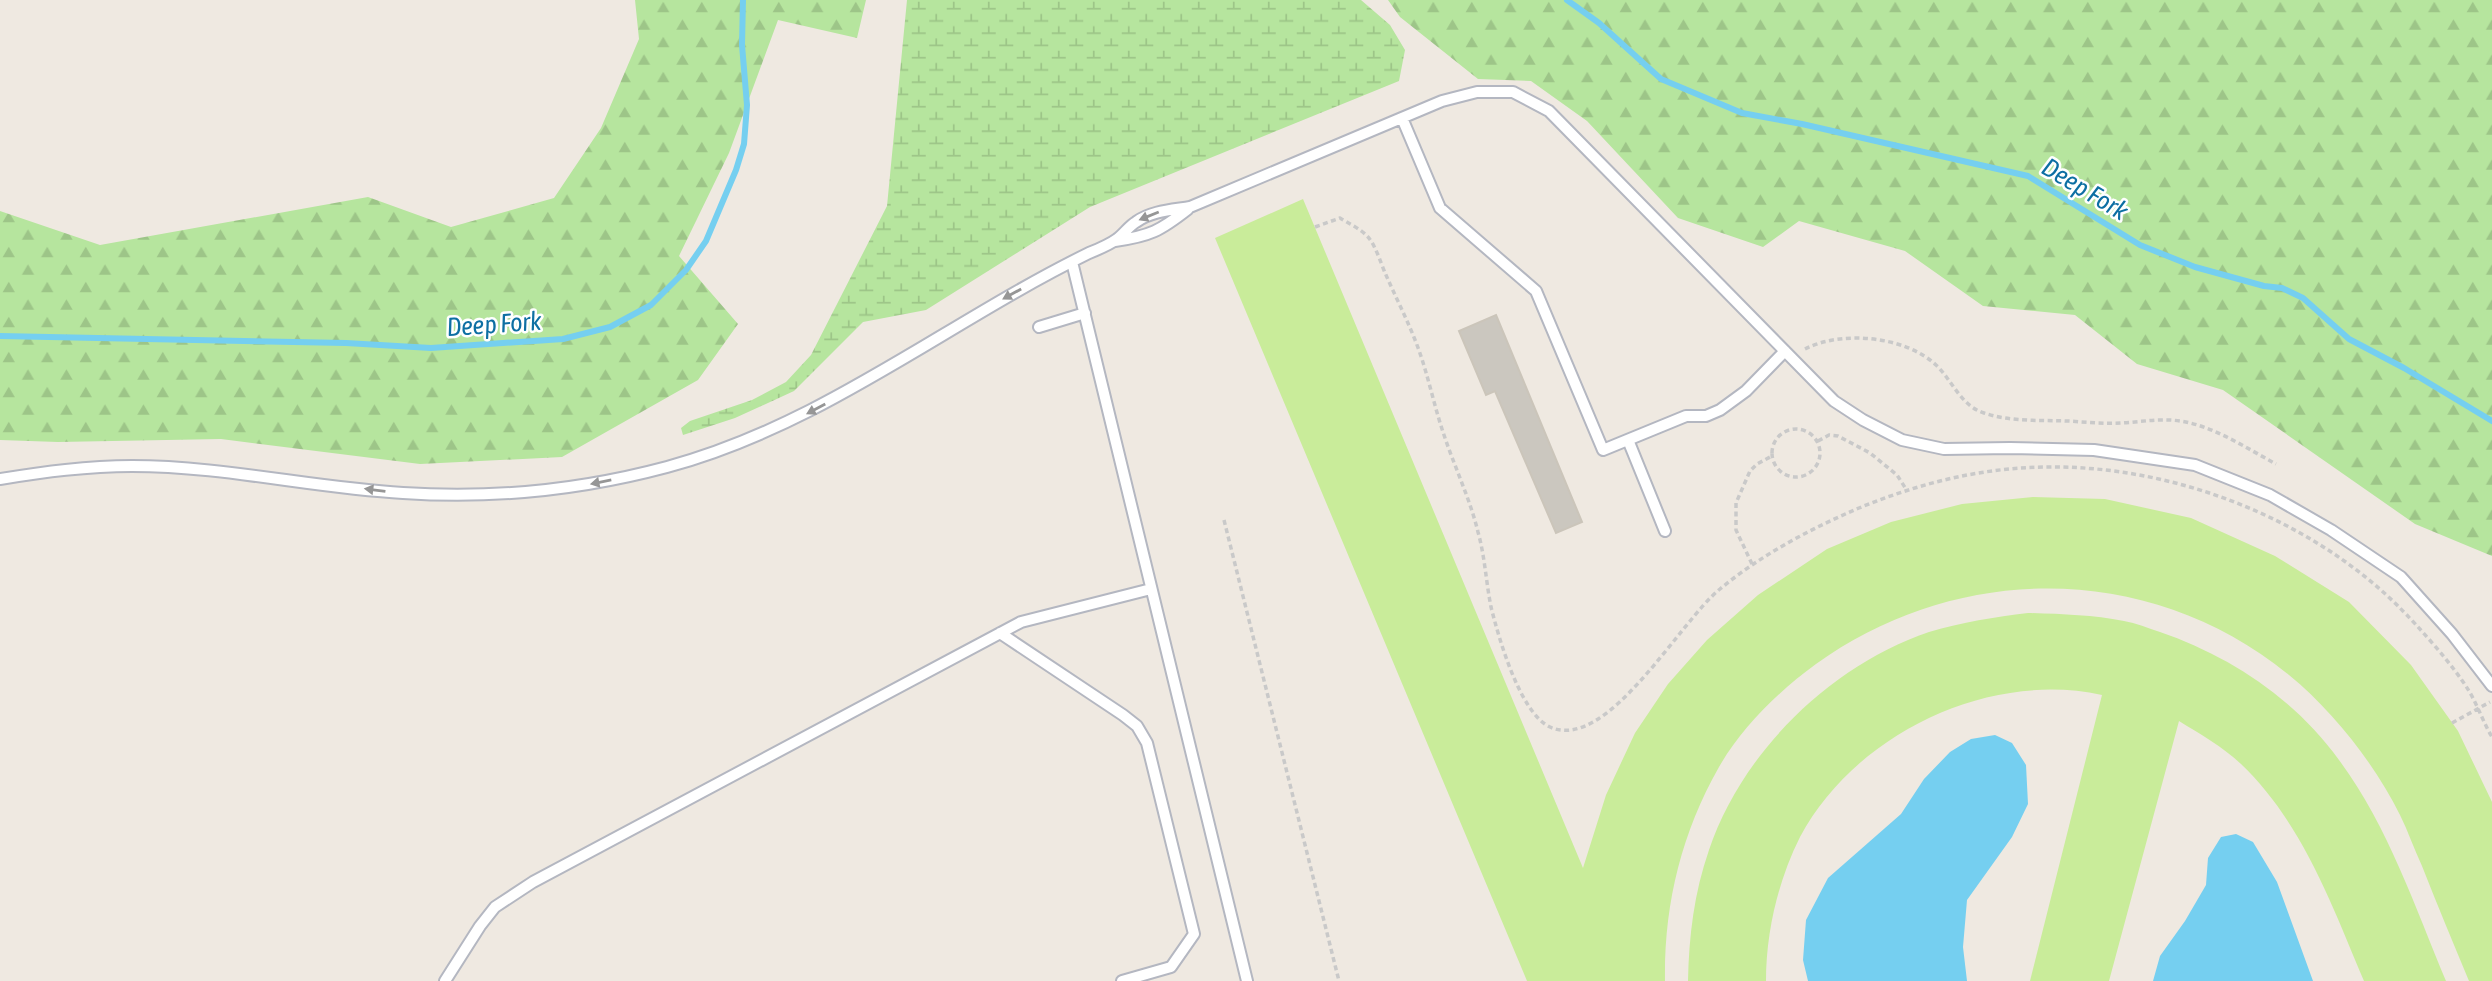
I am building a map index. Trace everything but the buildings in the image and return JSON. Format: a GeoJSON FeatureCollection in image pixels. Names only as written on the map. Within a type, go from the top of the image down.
{"type":"FeatureCollection","features":[{"type":"Feature","properties":{"kind":"lane"},"geometry":{"type":"LineString","coordinates":[[0,480],[92,467],[136,466],[401,493],[460,495],[541,491],[627,477],[711,454],[810,413],[1012,294],[1115,241],[1146,236],[1165,227],[1191,207],[1442,101],[1477,92],[1513,92],[1549,111],[1834,401],[1863,420],[1902,440],[1944,449],[2010,447],[2094,450],[2195,465],[2270,495],[2331,530],[2401,577],[2490,679]]}},
{"type":"Feature","properties":{"kind":"lane"},"geometry":{"type":"LineString","coordinates":[[1402,118],[1440,208],[1536,291],[1603,450],[1686,416],[1706,416],[1720,410],[1789,355]]}},
{"type":"Feature","properties":{"kind":"lane"},"geometry":{"type":"LineString","coordinates":[[1115,241],[1137,220],[1159,211],[1191,207]]}},
{"type":"Feature","properties":{"kind":"lane"},"geometry":{"type":"LineString","coordinates":[[1072,262],[1247,981]]}},
{"type":"Feature","properties":{"kind":"lane"},"geometry":{"type":"LineString","coordinates":[[1039,327],[1085,313]]}},
{"type":"Feature","properties":{"kind":"lane"},"geometry":{"type":"LineString","coordinates":[[1628,440],[1665,531]]}},
{"type":"Feature","properties":{"kind":"lane"},"geometry":{"type":"LineString","coordinates":[[445,981],[480,926],[495,907],[511,895],[1028,619],[1151,589]]}},
{"type":"Feature","properties":{"kind":"lane"},"geometry":{"type":"LineString","coordinates":[[1000,633],[1123,715],[1137,726],[1147,743],[1194,934],[1171,967],[1122,981]]}},
{"type":"Feature","properties":{"kind":"path"},"geometry":{"type":"LineString","coordinates":[[1315,227],[1339,218],[1368,237],[1418,346],[1444,436],[1477,528],[1491,606],[1504,650],[1523,696],[1538,721],[1556,730],[1577,731],[1597,722],[1622,701],[1715,593],[1752,564],[1854,510],[1906,489],[1984,472],[2047,467],[2119,472],[2192,488],[2256,510],[2309,538],[2351,566],[2398,606],[2461,681],[2492,737]]}},
{"type":"Feature","properties":{"kind":"path"},"geometry":{"type":"LineString","coordinates":[[1789,355],[1827,342],[1853,339],[1882,341],[1915,350],[1936,366],[1958,394],[1980,412],[2006,419],[2119,423],[2180,421],[2208,428],[2276,464]]}},
{"type":"Feature","properties":{"kind":"path"},"geometry":{"type":"LineString","coordinates":[[1791,429],[1805,431],[1817,441],[1820,448],[1818,464],[1807,475],[1784,475],[1773,463],[1774,442],[1784,432],[1791,429]]}},
{"type":"Feature","properties":{"kind":"path"},"geometry":{"type":"LineString","coordinates":[[1817,441],[1829,435],[1838,436],[1870,453],[1897,475],[1906,489]]}},
{"type":"Feature","properties":{"kind":"path"},"geometry":{"type":"LineString","coordinates":[[1752,564],[1736,530],[1736,503],[1750,471],[1772,456]]}},
{"type":"Feature","properties":{"kind":"path"},"geometry":{"type":"LineString","coordinates":[[1224,520],[1339,981]]}},
{"type":"Feature","properties":{"kind":"path"},"geometry":{"type":"LineString","coordinates":[[2452,723],[2492,701]]}},
{"type":"Feature","properties":{"kind":"green space"},"geometry":{"type":"Polygon","coordinates":[[[635,0],[866,0],[857,38],[778,20],[729,153],[679,256],[738,324],[698,380],[562,457],[420,464],[221,439],[58,442],[0,440],[0,211],[100,245],[368,197],[451,227],[554,198],[601,128],[639,39],[635,0]]]}},
{"type":"Feature","properties":{"kind":"green space"},"geometry":{"type":"Polygon","coordinates":[[[907,0],[1361,0],[1390,25],[1405,50],[1399,81],[1090,207],[926,310],[863,322],[794,391],[735,418],[683,435],[681,428],[690,421],[752,400],[786,382],[811,355],[887,206],[907,0]]]}},
{"type":"Feature","properties":{"kind":"green space"},"geometry":{"type":"Polygon","coordinates":[[[1388,0],[2492,0],[2492,556],[2415,524],[2223,390],[2137,364],[2075,315],[1983,306],[1905,251],[1799,221],[1763,247],[1678,218],[1587,121],[1531,81],[1478,79],[1400,17],[1388,0]]]}},
{"type":"Feature","properties":{"kind":"green space"},"geometry":{"type":"Polygon","coordinates":[[[1303,199],[1583,868],[1606,795],[1635,733],[1668,684],[1707,640],[1758,595],[1827,549],[1891,522],[1962,504],[2033,497],[2105,499],[2191,518],[2275,556],[2349,602],[2411,665],[2458,731],[2492,802],[2492,981],[2469,981],[2406,827],[2390,796],[2337,721],[2305,689],[2235,638],[2177,611],[2116,595],[2054,589],[1992,592],[1931,606],[1872,630],[1816,664],[1762,711],[1728,752],[1694,818],[1677,871],[1672,898],[1665,953],[1665,981],[1527,981],[1215,238],[1303,199]]]}},
{"type":"Feature","properties":{"kind":"green space"},"geometry":{"type":"Polygon","coordinates":[[[2028,613],[2100,617],[2142,626],[2186,642],[2236,667],[2281,699],[2322,738],[2372,812],[2399,868],[2446,981],[2364,981],[2327,894],[2298,838],[2281,812],[2241,764],[2179,721],[2109,981],[2030,981],[2102,695],[2059,690],[2014,692],[1971,702],[1929,718],[1890,740],[1854,768],[1824,800],[1792,854],[1771,926],[1766,981],[1688,981],[1693,915],[1709,850],[1724,814],[1767,747],[1825,690],[1858,666],[1893,647],[1954,625],[2028,613]]]}},
{"type":"Feature","properties":{"kind":"water"},"geometry":{"type":"Polygon","coordinates":[[[1995,735],[2012,743],[2026,765],[2028,804],[2012,837],[1967,900],[1963,947],[1967,981],[1808,981],[1803,960],[1806,920],[1828,878],[1901,814],[1924,779],[1950,752],[1971,739],[1995,735]]]}},
{"type":"Feature","properties":{"kind":"water"},"geometry":{"type":"Polygon","coordinates":[[[2236,834],[2253,842],[2277,882],[2313,981],[2153,981],[2160,956],[2206,885],[2208,858],[2221,837],[2236,834]]]}},
{"type":"Feature","properties":{"kind":"waterway","name":"Deep Fork"},"geometry":{"type":"LineString","coordinates":[[0,336],[346,343],[431,348],[563,339],[610,327],[651,305],[686,270],[706,241],[736,170],[744,144],[747,105],[742,45],[743,0]]}},
{"type":"Feature","properties":{"kind":"waterway","name":"Deep Fork"},"geometry":{"type":"LineString","coordinates":[[1567,0],[1599,23],[1661,79],[1742,113],[1802,124],[2028,176],[2140,245],[2195,267],[2264,286],[2282,288],[2303,298],[2349,339],[2404,368],[2492,421]]}}]}
